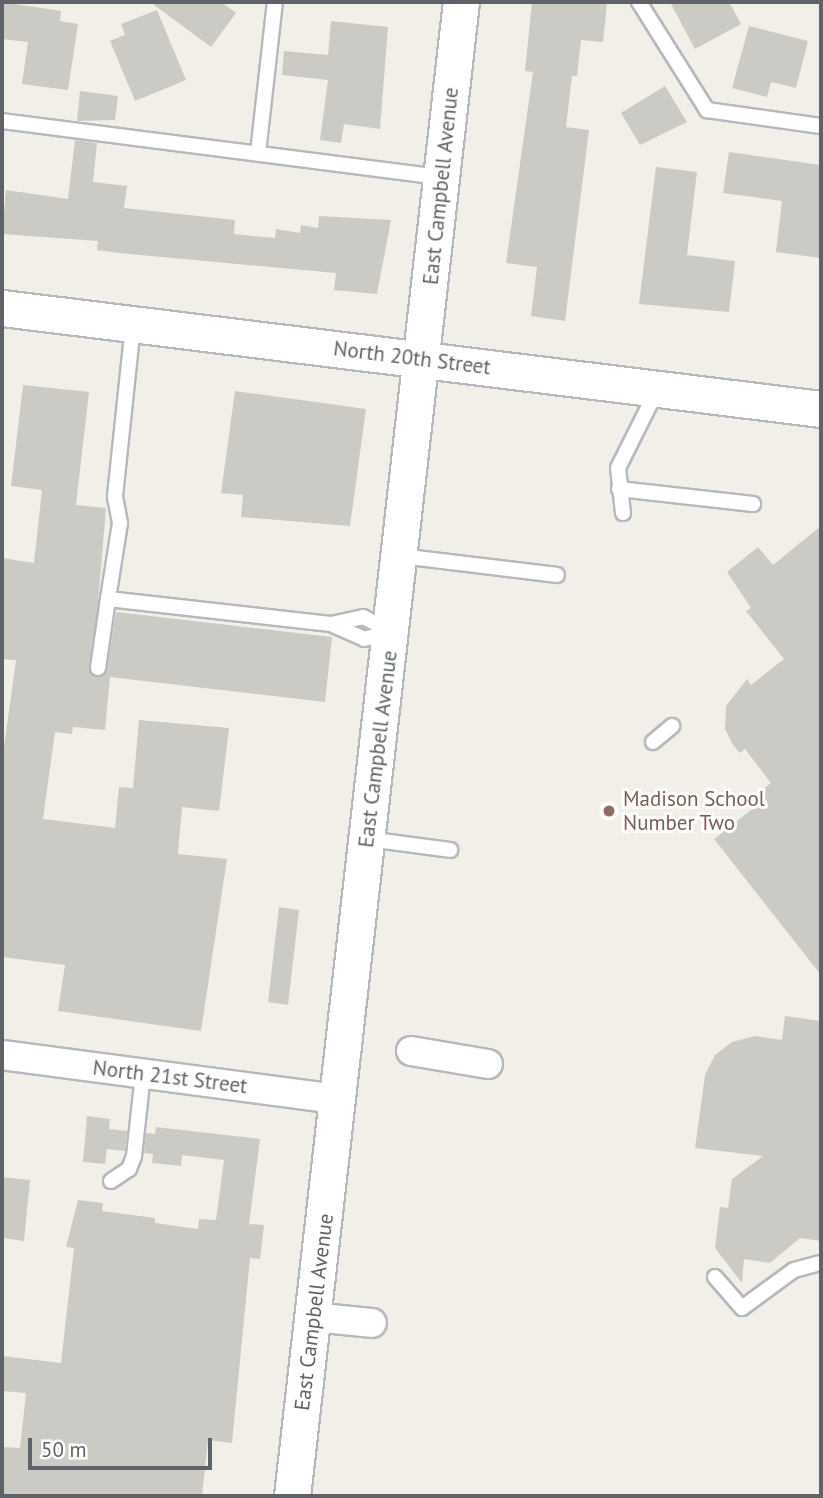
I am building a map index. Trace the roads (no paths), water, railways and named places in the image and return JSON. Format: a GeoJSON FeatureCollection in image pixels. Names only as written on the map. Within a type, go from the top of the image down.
{"type":"FeatureCollection","features":[{"type":"Feature","properties":{"kind":"street","name":"East Campbell Avenue"},"geometry":{"type":"LineString","coordinates":[[292,1496],[392,632],[461,2]]}},
{"type":"Feature","properties":{"kind":"street","name":"North 20th Street"},"geometry":{"type":"LineString","coordinates":[[2,308],[821,409]]}},
{"type":"Feature","properties":{"kind":"street"},"geometry":{"type":"LineString","coordinates":[[411,1051],[488,1064]]}},
{"type":"Feature","properties":{"kind":"street","name":"North 21st Street"},"geometry":{"type":"LineString","coordinates":[[2,1055],[338,1099]]}},
{"type":"Feature","properties":{"kind":"street"},"geometry":{"type":"LineString","coordinates":[[313,1317],[372,1323]]}},
{"type":"Feature","properties":{"kind":"lane"},"geometry":{"type":"LineString","coordinates":[[258,153],[275,2]]}},
{"type":"Feature","properties":{"kind":"lane"},"geometry":{"type":"LineString","coordinates":[[639,2],[708,110],[821,126]]}},
{"type":"Feature","properties":{"kind":"lane"},"geometry":{"type":"LineString","coordinates":[[2,121],[442,177]]}},
{"type":"Feature","properties":{"kind":"lane"},"geometry":{"type":"LineString","coordinates":[[98,668],[120,523],[115,497],[133,323]]}},
{"type":"Feature","properties":{"kind":"lane"},"geometry":{"type":"LineString","coordinates":[[622,513],[618,468],[658,389]]}},
{"type":"Feature","properties":{"kind":"lane"},"geometry":{"type":"LineString","coordinates":[[619,489],[752,504]]}},
{"type":"Feature","properties":{"kind":"lane"},"geometry":{"type":"LineString","coordinates":[[400,556],[557,575]]}},
{"type":"Feature","properties":{"kind":"lane"},"geometry":{"type":"LineString","coordinates":[[108,599],[331,624],[363,617],[392,632]]}},
{"type":"Feature","properties":{"kind":"lane"},"geometry":{"type":"LineString","coordinates":[[653,742],[672,726]]}},
{"type":"Feature","properties":{"kind":"lane"},"geometry":{"type":"LineString","coordinates":[[368,839],[450,850]]}},
{"type":"Feature","properties":{"kind":"lane"},"geometry":{"type":"LineString","coordinates":[[111,1181],[129,1169],[134,1156],[143,1074]]}},
{"type":"Feature","properties":{"kind":"lane"},"geometry":{"type":"LineString","coordinates":[[715,1277],[742,1308],[794,1270],[821,1263]]}},
{"type":"Feature","properties":{"kind":"place","name":"Madison School Number Two"},"geometry":{"type":"Point","coordinates":[609,811]}}]}
